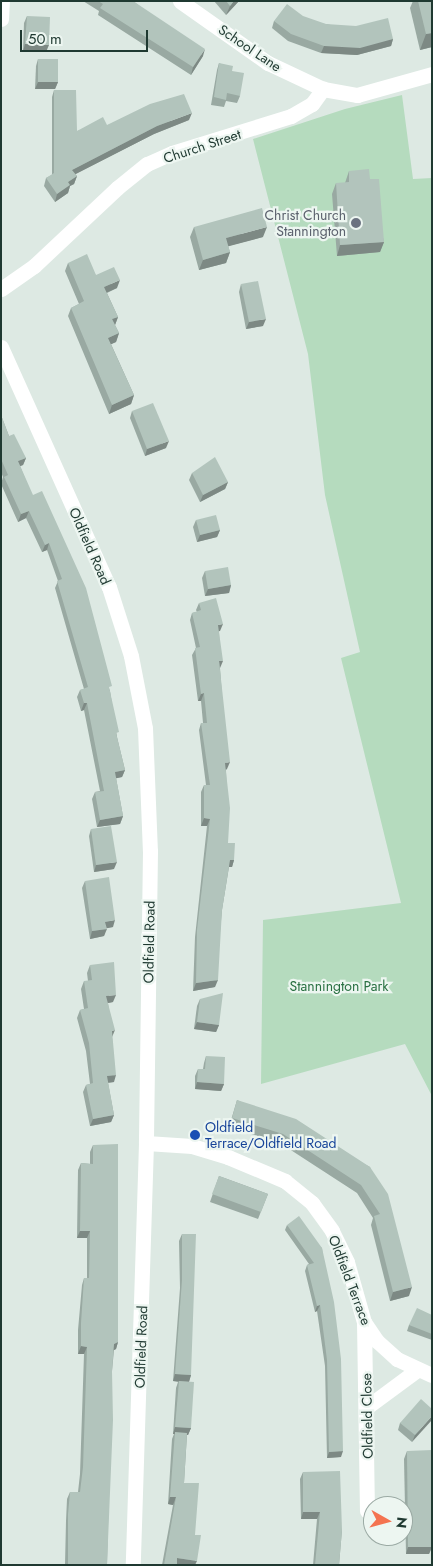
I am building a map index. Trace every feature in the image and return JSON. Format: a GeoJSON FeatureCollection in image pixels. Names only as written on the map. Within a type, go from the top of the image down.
{"type":"FeatureCollection","features":[{"type":"Feature","properties":{"kind":"street"},"geometry":{"type":"LineString","coordinates":[[1,19],[2,1]]}},
{"type":"Feature","properties":{"kind":"street","name":"School Lane"},"geometry":{"type":"LineString","coordinates":[[180,1],[268,63],[323,89]]}},
{"type":"Feature","properties":{"kind":"street"},"geometry":{"type":"LineString","coordinates":[[323,89],[357,95],[432,74]]}},
{"type":"Feature","properties":{"kind":"street","name":"Church Street"},"geometry":{"type":"LineString","coordinates":[[1,289],[34,266],[117,188],[148,164],[172,152],[291,116],[312,104],[323,89]]}},
{"type":"Feature","properties":{"kind":"street","name":"Oldfield Road"},"geometry":{"type":"LineString","coordinates":[[1,347],[109,587],[131,656],[145,728],[150,852],[146,1143],[133,1565]]}},
{"type":"Feature","properties":{"kind":"street","name":"Oldfield Terrace"},"geometry":{"type":"LineString","coordinates":[[146,1143],[192,1146],[228,1157],[285,1182],[312,1203],[332,1230],[347,1262],[364,1322],[377,1341],[397,1359],[417,1370],[432,1375]]}},
{"type":"Feature","properties":{"kind":"street","name":"Oldfield Close"},"geometry":{"type":"LineString","coordinates":[[364,1322],[367,1407],[367,1496]]}},
{"type":"Feature","properties":{"kind":"street"},"geometry":{"type":"LineString","coordinates":[[367,1407],[417,1370]]}},
{"type":"Feature","properties":{"kind":"green space","name":"Stannington Park"},"geometry":{"type":"Polygon","coordinates":[[[402,95],[413,179],[432,178],[432,1096],[405,1044],[261,1084],[263,920],[401,903],[341,658],[360,652],[325,495],[308,354],[253,139],[345,109],[402,95]]]}},
{"type":"Feature","properties":{"kind":"building"},"geometry":{"type":"Polygon","coordinates":[[[98,1],[133,1],[205,49],[193,67],[100,8],[103,4],[98,1]]]}},
{"type":"Feature","properties":{"kind":"building"},"geometry":{"type":"Polygon","coordinates":[[[226,1],[234,1],[230,6],[226,1]]]}},
{"type":"Feature","properties":{"kind":"building"},"geometry":{"type":"Polygon","coordinates":[[[418,1],[432,1],[432,33],[426,34],[418,1]]]}},
{"type":"Feature","properties":{"kind":"building"},"geometry":{"type":"Polygon","coordinates":[[[287,4],[303,16],[326,24],[356,26],[388,18],[393,39],[360,48],[324,46],[291,34],[274,21],[287,4]]]}},
{"type":"Feature","properties":{"kind":"building"},"geometry":{"type":"Polygon","coordinates":[[[27,16],[50,17],[49,45],[25,44],[27,16]]]}},
{"type":"Feature","properties":{"kind":"building"},"geometry":{"type":"Polygon","coordinates":[[[38,59],[58,59],[58,82],[38,82],[38,59]]]}},
{"type":"Feature","properties":{"kind":"building"},"geometry":{"type":"Polygon","coordinates":[[[219,63],[233,66],[232,71],[244,73],[240,96],[227,93],[226,100],[214,97],[219,63]]]}},
{"type":"Feature","properties":{"kind":"building"},"geometry":{"type":"Polygon","coordinates":[[[54,90],[76,90],[77,131],[103,117],[107,125],[150,104],[184,94],[192,113],[157,126],[72,170],[77,176],[68,182],[70,185],[57,194],[46,178],[54,173],[54,90]]]}},
{"type":"Feature","properties":{"kind":"building","name":"Christ Church Stannington"},"geometry":{"type":"Polygon","coordinates":[[[369,169],[370,179],[379,179],[384,242],[340,245],[336,183],[349,182],[349,171],[369,169]]]}},
{"type":"Feature","properties":{"kind":"building"},"geometry":{"type":"Polygon","coordinates":[[[262,208],[267,227],[226,238],[230,252],[203,260],[194,227],[262,208]]]}},
{"type":"Feature","properties":{"kind":"building"},"geometry":{"type":"Polygon","coordinates":[[[87,254],[96,275],[114,267],[120,280],[104,287],[118,317],[112,319],[119,333],[108,338],[134,395],[112,405],[71,308],[84,301],[68,263],[87,254]]]}},
{"type":"Feature","properties":{"kind":"building"},"geometry":{"type":"Polygon","coordinates":[[[258,281],[266,319],[249,322],[241,284],[258,281]]]}},
{"type":"Feature","properties":{"kind":"building"},"geometry":{"type":"Polygon","coordinates":[[[153,403],[169,441],[147,449],[132,411],[153,403]]]}},
{"type":"Feature","properties":{"kind":"building"},"geometry":{"type":"Polygon","coordinates":[[[1,415],[9,436],[14,434],[26,458],[18,461],[33,495],[42,491],[86,588],[112,686],[109,687],[119,732],[116,733],[125,770],[115,772],[123,816],[100,820],[95,792],[104,791],[87,703],[84,703],[80,690],[88,687],[57,581],[62,579],[49,543],[45,545],[29,511],[21,514],[4,477],[8,475],[1,459],[1,415]]]}},
{"type":"Feature","properties":{"kind":"building"},"geometry":{"type":"Polygon","coordinates":[[[215,457],[228,482],[203,495],[192,473],[215,457]]]}},
{"type":"Feature","properties":{"kind":"building"},"geometry":{"type":"Polygon","coordinates":[[[216,515],[220,530],[200,535],[196,520],[216,515]]]}},
{"type":"Feature","properties":{"kind":"building"},"geometry":{"type":"Polygon","coordinates":[[[228,567],[231,585],[208,589],[205,571],[228,567]]]}},
{"type":"Feature","properties":{"kind":"building"},"geometry":{"type":"Polygon","coordinates":[[[216,598],[223,624],[218,625],[223,661],[219,661],[230,762],[225,763],[230,808],[228,843],[235,843],[234,860],[230,860],[222,910],[218,980],[196,983],[197,930],[210,819],[204,818],[204,785],[210,785],[201,723],[207,723],[204,693],[201,694],[195,648],[200,647],[192,613],[201,610],[199,603],[216,598]]]}},
{"type":"Feature","properties":{"kind":"building"},"geometry":{"type":"Polygon","coordinates":[[[111,826],[117,862],[96,865],[91,829],[111,826]]]}},
{"type":"Feature","properties":{"kind":"building"},"geometry":{"type":"Polygon","coordinates":[[[109,877],[115,920],[105,922],[107,929],[92,931],[85,881],[109,877]]]}},
{"type":"Feature","properties":{"kind":"building"},"geometry":{"type":"Polygon","coordinates":[[[114,962],[116,995],[106,996],[115,1030],[112,1031],[116,1075],[107,1076],[114,1115],[93,1119],[86,1085],[93,1083],[89,1043],[80,1010],[88,1008],[84,981],[92,980],[90,965],[114,962]]]}},
{"type":"Feature","properties":{"kind":"building"},"geometry":{"type":"Polygon","coordinates":[[[223,993],[219,1025],[197,1022],[200,999],[223,993]]]}},
{"type":"Feature","properties":{"kind":"building"},"geometry":{"type":"Polygon","coordinates":[[[206,1056],[225,1057],[224,1084],[197,1082],[198,1069],[205,1069],[206,1056]]]}},
{"type":"Feature","properties":{"kind":"building"},"geometry":{"type":"Polygon","coordinates":[[[237,1100],[296,1119],[370,1167],[388,1194],[412,1287],[393,1292],[374,1216],[380,1214],[361,1185],[283,1134],[232,1118],[237,1100]]]}},
{"type":"Feature","properties":{"kind":"building"},"geometry":{"type":"Polygon","coordinates":[[[118,1144],[118,1342],[114,1344],[112,1371],[113,1420],[107,1565],[68,1565],[70,1492],[80,1492],[83,1467],[87,1347],[81,1346],[81,1323],[84,1278],[89,1278],[90,1231],[80,1231],[81,1163],[93,1164],[93,1145],[118,1144]]]}},
{"type":"Feature","properties":{"kind":"building"},"geometry":{"type":"Polygon","coordinates":[[[219,1176],[268,1194],[261,1212],[212,1194],[219,1176]]]}},
{"type":"Feature","properties":{"kind":"building"},"geometry":{"type":"Polygon","coordinates":[[[299,1216],[322,1248],[334,1302],[341,1359],[343,1451],[329,1452],[327,1360],[320,1305],[317,1306],[307,1265],[314,1263],[287,1225],[299,1216]]]}},
{"type":"Feature","properties":{"kind":"building"},"geometry":{"type":"Polygon","coordinates":[[[182,1234],[196,1234],[191,1375],[175,1374],[182,1280],[182,1234]]]}},
{"type":"Feature","properties":{"kind":"building"},"geometry":{"type":"Polygon","coordinates":[[[417,1308],[432,1315],[432,1334],[409,1325],[417,1308]]]}},
{"type":"Feature","properties":{"kind":"building"},"geometry":{"type":"Polygon","coordinates":[[[179,1381],[194,1382],[191,1428],[175,1427],[179,1381]]]}},
{"type":"Feature","properties":{"kind":"building"},"geometry":{"type":"Polygon","coordinates":[[[421,1399],[432,1409],[432,1416],[415,1435],[400,1423],[421,1399]]]}},
{"type":"Feature","properties":{"kind":"building"},"geometry":{"type":"Polygon","coordinates":[[[175,1432],[187,1433],[184,1483],[199,1483],[195,1535],[201,1535],[197,1561],[177,1558],[177,1565],[164,1565],[176,1497],[170,1497],[175,1432]]]}},
{"type":"Feature","properties":{"kind":"building"},"geometry":{"type":"Polygon","coordinates":[[[432,1450],[432,1547],[408,1547],[413,1546],[413,1496],[407,1496],[407,1451],[432,1450]]]}},
{"type":"Feature","properties":{"kind":"building"},"geometry":{"type":"Polygon","coordinates":[[[340,1471],[342,1530],[339,1565],[315,1565],[320,1512],[303,1512],[303,1472],[340,1471]]]}},
{"type":"Feature","properties":{"kind":"place","name":"Christ Church Stannington"},"geometry":{"type":"Point","coordinates":[356,223]}},
{"type":"Feature","properties":{"kind":"place","name":"Oldfield Terrace/Oldfield Road"},"geometry":{"type":"Point","coordinates":[195,1135]}}]}
